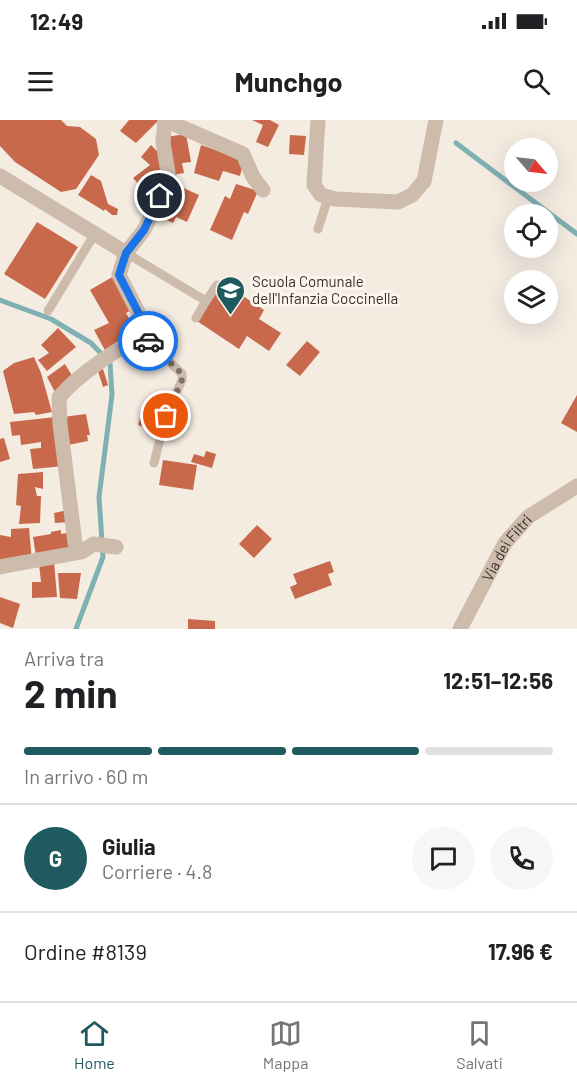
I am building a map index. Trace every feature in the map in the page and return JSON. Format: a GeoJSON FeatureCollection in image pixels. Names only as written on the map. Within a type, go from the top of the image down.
{"type":"FeatureCollection","features":[{"type":"Feature","properties":{"kind":"street"},"geometry":{"type":"LineString","coordinates":[[78,552],[75,543],[59,397],[105,357],[142,335],[138,312],[119,275],[126,253],[144,230],[169,179],[163,142],[165,120],[243,154],[253,177],[263,190]]}},
{"type":"Feature","properties":{"kind":"street"},"geometry":{"type":"LineString","coordinates":[[318,120],[314,185],[321,195],[328,198],[398,202],[412,195],[424,181],[435,120]]}},
{"type":"Feature","properties":{"kind":"street"},"geometry":{"type":"LineString","coordinates":[[0,176],[126,253]]}},
{"type":"Feature","properties":{"kind":"street","name":"Via dei Filtri"},"geometry":{"type":"LineString","coordinates":[[460,629],[505,543],[528,517],[577,486]]}},
{"type":"Feature","properties":{"kind":"street"},"geometry":{"type":"LineString","coordinates":[[0,567],[78,552],[94,544],[116,548]]}},
{"type":"Feature","properties":{"kind":"lane"},"geometry":{"type":"LineString","coordinates":[[318,229],[328,198]]}},
{"type":"Feature","properties":{"kind":"lane"},"geometry":{"type":"LineString","coordinates":[[48,311],[94,235]]}},
{"type":"Feature","properties":{"kind":"lane"},"geometry":{"type":"LineString","coordinates":[[126,253],[205,300]]}},
{"type":"Feature","properties":{"kind":"lane"},"geometry":{"type":"LineString","coordinates":[[196,318],[205,300],[217,285]]}},
{"type":"Feature","properties":{"kind":"lane"},"geometry":{"type":"LineString","coordinates":[[142,335],[182,374],[182,380],[166,416],[154,463]]}},
{"type":"Feature","properties":{"kind":"building"},"geometry":{"type":"Polygon","coordinates":[[[0,120],[61,120],[67,126],[80,127],[96,139],[99,155],[76,189],[61,192],[15,162],[0,146],[0,120]]]}},
{"type":"Feature","properties":{"kind":"building"},"geometry":{"type":"Polygon","coordinates":[[[129,120],[159,120],[136,143],[120,131],[129,120]]]}},
{"type":"Feature","properties":{"kind":"building"},"geometry":{"type":"Polygon","coordinates":[[[252,120],[270,120],[279,125],[268,147],[256,142],[263,125],[252,120]]]}},
{"type":"Feature","properties":{"kind":"building"},"geometry":{"type":"Polygon","coordinates":[[[186,134],[191,162],[182,163],[184,173],[173,175],[166,137],[186,134]]]}},
{"type":"Feature","properties":{"kind":"building"},"geometry":{"type":"Polygon","coordinates":[[[290,135],[306,136],[304,155],[289,154],[290,135]]]}},
{"type":"Feature","properties":{"kind":"building"},"geometry":{"type":"Polygon","coordinates":[[[151,145],[166,160],[165,179],[154,201],[133,178],[150,165],[141,157],[151,145]]]}},
{"type":"Feature","properties":{"kind":"building"},"geometry":{"type":"Polygon","coordinates":[[[201,145],[244,160],[240,176],[223,171],[219,181],[194,173],[201,145]]]}},
{"type":"Feature","properties":{"kind":"building"},"geometry":{"type":"Polygon","coordinates":[[[91,175],[101,181],[108,204],[118,209],[117,215],[112,215],[105,209],[104,211],[78,195],[91,175]]]}},
{"type":"Feature","properties":{"kind":"building"},"geometry":{"type":"Polygon","coordinates":[[[170,182],[199,195],[187,222],[176,217],[173,223],[160,217],[164,209],[159,207],[170,182]]]}},
{"type":"Feature","properties":{"kind":"building"},"geometry":{"type":"Polygon","coordinates":[[[236,184],[258,191],[248,214],[244,212],[232,240],[210,230],[225,196],[230,199],[236,184]]]}},
{"type":"Feature","properties":{"kind":"building"},"geometry":{"type":"Polygon","coordinates":[[[37,222],[78,247],[45,299],[4,274],[37,222]]]}},
{"type":"Feature","properties":{"kind":"building"},"geometry":{"type":"Polygon","coordinates":[[[114,276],[133,309],[126,313],[138,334],[106,352],[94,330],[109,323],[90,290],[114,276]]]}},
{"type":"Feature","properties":{"kind":"building","name":"Scuola Comunale dell'Infanzia Coccinella"},"geometry":{"type":"Polygon","coordinates":[[[222,282],[264,310],[259,319],[281,333],[269,351],[247,336],[239,349],[197,321],[222,282]]]}},
{"type":"Feature","properties":{"kind":"building"},"geometry":{"type":"Polygon","coordinates":[[[58,328],[76,347],[47,371],[38,360],[49,353],[41,345],[58,328]]]}},
{"type":"Feature","properties":{"kind":"building"},"geometry":{"type":"Polygon","coordinates":[[[307,341],[320,352],[300,376],[286,365],[307,341]]]}},
{"type":"Feature","properties":{"kind":"building"},"geometry":{"type":"Polygon","coordinates":[[[34,357],[52,412],[36,415],[34,412],[14,414],[3,371],[14,363],[34,357]]]}},
{"type":"Feature","properties":{"kind":"building"},"geometry":{"type":"Polygon","coordinates":[[[65,364],[74,379],[55,392],[47,377],[65,364]]]}},
{"type":"Feature","properties":{"kind":"building"},"geometry":{"type":"Polygon","coordinates":[[[103,369],[108,385],[103,387],[98,371],[103,369]]]}},
{"type":"Feature","properties":{"kind":"building"},"geometry":{"type":"Polygon","coordinates":[[[577,395],[577,432],[561,423],[577,395]]]}},
{"type":"Feature","properties":{"kind":"building"},"geometry":{"type":"Polygon","coordinates":[[[144,404],[161,408],[155,430],[138,425],[144,404]]]}},
{"type":"Feature","properties":{"kind":"building"},"geometry":{"type":"Polygon","coordinates":[[[86,414],[90,435],[87,435],[88,441],[68,445],[63,417],[86,414]]]}},
{"type":"Feature","properties":{"kind":"building"},"geometry":{"type":"Polygon","coordinates":[[[56,417],[64,466],[33,469],[30,449],[41,448],[41,442],[21,445],[20,435],[12,436],[10,422],[56,417]]]}},
{"type":"Feature","properties":{"kind":"building"},"geometry":{"type":"Polygon","coordinates":[[[4,438],[10,459],[0,462],[0,439],[4,438]]]}},
{"type":"Feature","properties":{"kind":"building"},"geometry":{"type":"Polygon","coordinates":[[[206,451],[216,454],[212,468],[191,462],[194,454],[204,457],[206,451]]]}},
{"type":"Feature","properties":{"kind":"building"},"geometry":{"type":"Polygon","coordinates":[[[163,460],[197,465],[193,490],[159,485],[163,460]]]}},
{"type":"Feature","properties":{"kind":"building"},"geometry":{"type":"Polygon","coordinates":[[[43,472],[43,489],[35,487],[37,496],[41,496],[40,523],[19,524],[21,506],[16,505],[18,474],[43,472]]]}},
{"type":"Feature","properties":{"kind":"building"},"geometry":{"type":"Polygon","coordinates":[[[68,510],[70,522],[55,523],[54,513],[68,510]]]}},
{"type":"Feature","properties":{"kind":"building"},"geometry":{"type":"Polygon","coordinates":[[[257,525],[272,539],[254,558],[239,544],[257,525]]]}},
{"type":"Feature","properties":{"kind":"building"},"geometry":{"type":"Polygon","coordinates":[[[29,528],[32,561],[0,564],[0,535],[11,537],[11,529],[29,528]]]}},
{"type":"Feature","properties":{"kind":"building"},"geometry":{"type":"Polygon","coordinates":[[[61,530],[61,534],[71,532],[73,550],[36,556],[33,537],[61,530]]]}},
{"type":"Feature","properties":{"kind":"building"},"geometry":{"type":"Polygon","coordinates":[[[54,561],[57,597],[32,598],[32,582],[41,582],[39,564],[54,561]]]}},
{"type":"Feature","properties":{"kind":"building"},"geometry":{"type":"Polygon","coordinates":[[[330,561],[334,572],[328,574],[332,585],[295,599],[290,587],[297,584],[293,574],[330,561]]]}},
{"type":"Feature","properties":{"kind":"building"},"geometry":{"type":"Polygon","coordinates":[[[58,573],[81,573],[77,599],[60,598],[58,573]]]}},
{"type":"Feature","properties":{"kind":"building"},"geometry":{"type":"Polygon","coordinates":[[[0,597],[20,604],[13,628],[0,623],[0,597]]]}},
{"type":"Feature","properties":{"kind":"building"},"geometry":{"type":"Polygon","coordinates":[[[188,619],[215,621],[215,629],[188,629],[188,619]]]}},
{"type":"Feature","properties":{"kind":"waterway"},"geometry":{"type":"LineString","coordinates":[[456,143],[577,234]]}},
{"type":"Feature","properties":{"kind":"waterway"},"geometry":{"type":"LineString","coordinates":[[0,300],[51,319],[91,343],[110,363],[112,395],[99,497],[103,557],[76,629]]}},
{"type":"Feature","properties":{"kind":"way so far"},"geometry":{"type":"LineString","coordinates":[[148,341],[182,374],[182,380],[166,416]]}},
{"type":"Feature","properties":{"kind":"place","name":"Scuola Comunale dell'Infanzia Coccinella"},"geometry":{"type":"Point","coordinates":[231,316]}},
{"type":"Feature","properties":{"kind":"route"},"geometry":{"type":"LineString","coordinates":[[148,341],[142,335],[138,312],[119,275],[126,253],[144,230],[160,196]]}}]}
